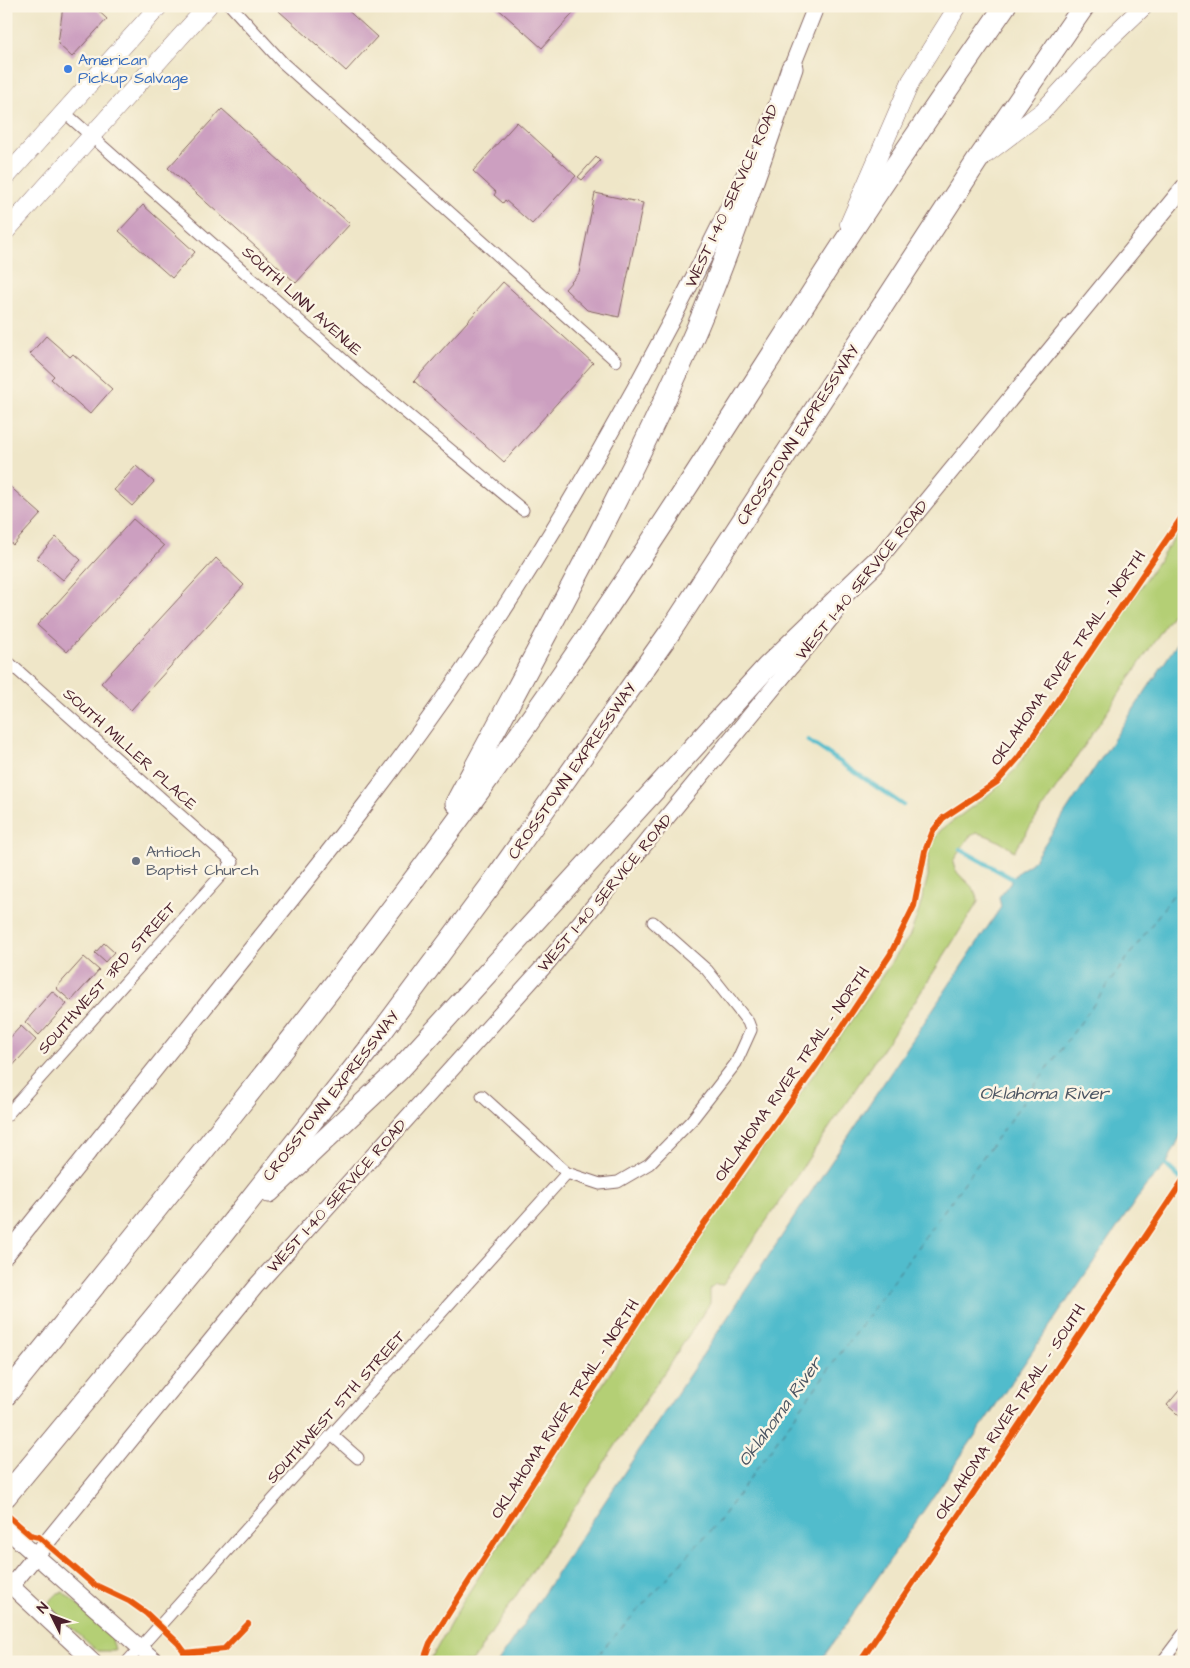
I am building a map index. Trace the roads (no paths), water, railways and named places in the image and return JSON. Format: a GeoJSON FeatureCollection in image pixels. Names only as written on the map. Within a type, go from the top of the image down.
{"type":"FeatureCollection","features":[{"type":"Feature","properties":{"kind":"highway"},"geometry":{"type":"LineString","coordinates":[[6,1395],[274,1064],[419,874],[557,681],[698,474],[832,261],[1005,6]]}},
{"type":"Feature","properties":{"kind":"highway","name":"CROSSTOWN EXPRESSWAY"},"geometry":{"type":"LineString","coordinates":[[6,1496],[215,1244],[369,1049],[491,886],[599,735],[726,547],[977,161],[1084,6]]}},
{"type":"Feature","properties":{"kind":"highway"},"geometry":{"type":"LineString","coordinates":[[419,874],[613,506],[655,422],[734,238],[792,68]]}},
{"type":"Feature","properties":{"kind":"highway"},"geometry":{"type":"LineString","coordinates":[[215,1244],[399,1070],[767,667],[875,564]]}},
{"type":"Feature","properties":{"kind":"main road"},"geometry":{"type":"LineString","coordinates":[[6,176],[159,6]]}},
{"type":"Feature","properties":{"kind":"main road"},"geometry":{"type":"LineString","coordinates":[[6,231],[208,6]]}},
{"type":"Feature","properties":{"kind":"main road","name":"WEST I-40 SERVICE ROAD"},"geometry":{"type":"LineString","coordinates":[[6,1255],[361,810],[432,714],[484,639],[575,495],[649,364],[717,234],[792,68],[816,6]]}},
{"type":"Feature","properties":{"kind":"main road"},"geometry":{"type":"LineString","coordinates":[[832,261],[911,81],[958,6]]}},
{"type":"Feature","properties":{"kind":"main road"},"geometry":{"type":"LineString","coordinates":[[977,161],[1043,111],[1105,43],[1142,8]]}},
{"type":"Feature","properties":{"kind":"main road","name":"WEST I-40 SERVICE ROAD"},"geometry":{"type":"LineString","coordinates":[[9,1584],[36,1556],[255,1287],[552,956],[1184,187]]}},
{"type":"Feature","properties":{"kind":"main road"},"geometry":{"type":"LineString","coordinates":[[6,1529],[156,1662]]}},
{"type":"Feature","properties":{"kind":"main road"},"geometry":{"type":"LineString","coordinates":[[9,1584],[93,1662]]}},
{"type":"Feature","properties":{"kind":"street"},"geometry":{"type":"LineString","coordinates":[[231,6],[283,63],[616,361]]}},
{"type":"Feature","properties":{"kind":"street","name":"SOUTH LINN AVENUE"},"geometry":{"type":"LineString","coordinates":[[64,112],[364,378],[523,510]]}},
{"type":"Feature","properties":{"kind":"street","name":"SOUTH MILLER PLACE"},"geometry":{"type":"LineString","coordinates":[[6,660],[233,862]]}},
{"type":"Feature","properties":{"kind":"street","name":"SOUTHWEST 3RD STREET"},"geometry":{"type":"LineString","coordinates":[[6,1116],[233,862]]}},
{"type":"Feature","properties":{"kind":"street"},"geometry":{"type":"LineString","coordinates":[[482,1096],[568,1173],[600,1184],[618,1182],[649,1164],[708,1100],[736,1063],[751,1030],[748,1022],[707,970],[653,922]]}},
{"type":"Feature","properties":{"kind":"street","name":"SOUTHWEST 5TH STREET"},"geometry":{"type":"LineString","coordinates":[[127,1662],[333,1436],[568,1173]]}},
{"type":"Feature","properties":{"kind":"street"},"geometry":{"type":"LineString","coordinates":[[333,1436],[358,1458]]}},
{"type":"Feature","properties":{"kind":"street"},"geometry":{"type":"LineString","coordinates":[[1162,1662],[1184,1633]]}},
{"type":"Feature","properties":{"kind":"water","name":"Oklahoma River"},"geometry":{"type":"Polygon","coordinates":[[[1184,633],[1184,1129],[1166,1165],[1145,1187],[820,1662],[498,1662],[1001,907],[999,897],[1018,872],[1032,863],[1184,633]]]}},
{"type":"Feature","properties":{"kind":"waterway"},"geometry":{"type":"LineString","coordinates":[[808,740],[903,805]]}},
{"type":"Feature","properties":{"kind":"waterway"},"geometry":{"type":"LineString","coordinates":[[960,849],[1013,879]]}},
{"type":"Feature","properties":{"kind":"waterway"},"geometry":{"type":"LineString","coordinates":[[1166,1165],[1184,1182]]}},
{"type":"Feature","properties":{"kind":"place","name":"American Pickup Salvage"},"geometry":{"type":"Point","coordinates":[68,69]}},
{"type":"Feature","properties":{"kind":"place","name":"Antioch Baptist Church"},"geometry":{"type":"Point","coordinates":[136,861]}}]}
